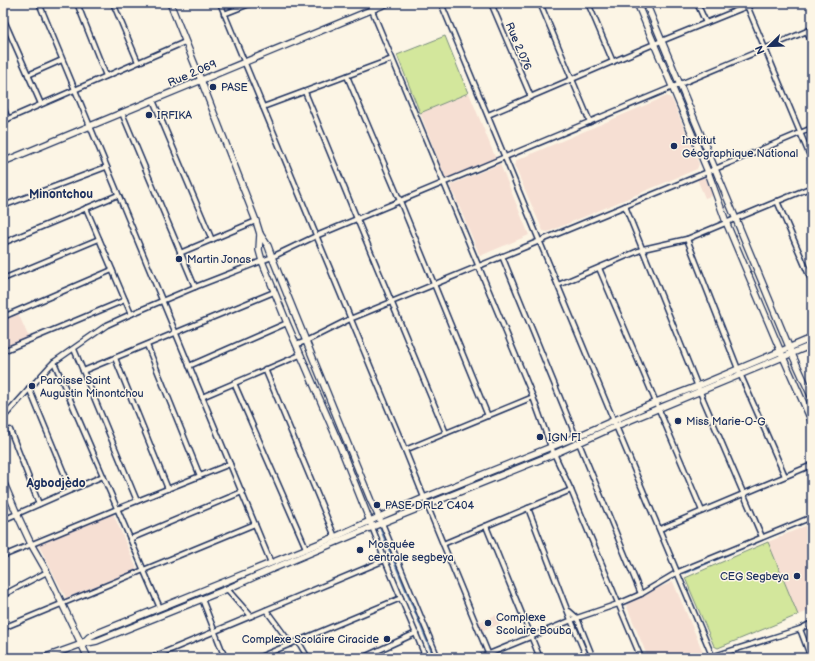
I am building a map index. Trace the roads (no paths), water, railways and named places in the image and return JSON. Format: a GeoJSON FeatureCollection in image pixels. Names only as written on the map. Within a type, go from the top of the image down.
{"type":"FeatureCollection","features":[{"type":"Feature","properties":{"kind":"street"},"geometry":{"type":"LineString","coordinates":[[39,3],[271,563]]}},
{"type":"Feature","properties":{"kind":"street"},"geometry":{"type":"LineString","coordinates":[[77,3],[106,76]]}},
{"type":"Feature","properties":{"kind":"street"},"geometry":{"type":"LineString","coordinates":[[113,3],[138,62]]}},
{"type":"Feature","properties":{"kind":"street"},"geometry":{"type":"LineString","coordinates":[[170,3],[260,234],[268,246],[438,658]]}},
{"type":"Feature","properties":{"kind":"street"},"geometry":{"type":"LineString","coordinates":[[220,3],[489,656]]}},
{"type":"Feature","properties":{"kind":"street"},"geometry":{"type":"LineString","coordinates":[[224,14],[252,3]]}},
{"type":"Feature","properties":{"kind":"street"},"geometry":{"type":"LineString","coordinates":[[369,3],[533,397],[554,454],[571,490],[641,658]]}},
{"type":"Feature","properties":{"kind":"street","name":"Rue 2.069"},"geometry":{"type":"LineString","coordinates":[[3,162],[388,3]]}},
{"type":"Feature","properties":{"kind":"street"},"geometry":{"type":"LineString","coordinates":[[441,3],[678,572],[711,657],[812,624]]}},
{"type":"Feature","properties":{"kind":"street","name":"Rue 2.076"},"geometry":{"type":"LineString","coordinates":[[491,3],[531,97]]}},
{"type":"Feature","properties":{"kind":"street"},"geometry":{"type":"LineString","coordinates":[[540,3],[590,122]]}},
{"type":"Feature","properties":{"kind":"street"},"geometry":{"type":"LineString","coordinates":[[588,3],[613,62]]}},
{"type":"Feature","properties":{"kind":"street"},"geometry":{"type":"LineString","coordinates":[[637,3],[708,172],[726,222],[812,422]]}},
{"type":"Feature","properties":{"kind":"street"},"geometry":{"type":"LineString","coordinates":[[646,3],[789,347],[812,398]]}},
{"type":"Feature","properties":{"kind":"street"},"geometry":{"type":"LineString","coordinates":[[698,3],[706,23]]}},
{"type":"Feature","properties":{"kind":"street"},"geometry":{"type":"LineString","coordinates":[[488,115],[654,44],[755,3]]}},
{"type":"Feature","properties":{"kind":"street"},"geometry":{"type":"LineString","coordinates":[[747,5],[812,161]]}},
{"type":"Feature","properties":{"kind":"street"},"geometry":{"type":"LineString","coordinates":[[3,18],[41,104]]}},
{"type":"Feature","properties":{"kind":"street"},"geometry":{"type":"LineString","coordinates":[[3,418],[54,362],[107,325],[812,29]]}},
{"type":"Feature","properties":{"kind":"street"},"geometry":{"type":"LineString","coordinates":[[807,31],[812,44]]}},
{"type":"Feature","properties":{"kind":"street"},"geometry":{"type":"LineString","coordinates":[[3,121],[186,42]]}},
{"type":"Feature","properties":{"kind":"street"},"geometry":{"type":"LineString","coordinates":[[263,107],[392,59]]}},
{"type":"Feature","properties":{"kind":"street"},"geometry":{"type":"LineString","coordinates":[[28,75],[62,60]]}},
{"type":"Feature","properties":{"kind":"street"},"geometry":{"type":"LineString","coordinates":[[346,76],[400,201],[488,416]]}},
{"type":"Feature","properties":{"kind":"street"},"geometry":{"type":"LineString","coordinates":[[305,92],[446,433]]}},
{"type":"Feature","properties":{"kind":"street"},"geometry":{"type":"LineString","coordinates":[[153,100],[212,240]]}},
{"type":"Feature","properties":{"kind":"street"},"geometry":{"type":"LineString","coordinates":[[3,107],[8,119]]}},
{"type":"Feature","properties":{"kind":"street"},"geometry":{"type":"LineString","coordinates":[[122,113],[195,287]]}},
{"type":"Feature","properties":{"kind":"street"},"geometry":{"type":"LineString","coordinates":[[296,344],[306,341],[350,319],[433,284],[715,170],[812,128]]}},
{"type":"Feature","properties":{"kind":"street"},"geometry":{"type":"LineString","coordinates":[[3,206],[106,167]]}},
{"type":"Feature","properties":{"kind":"street"},"geometry":{"type":"LineString","coordinates":[[558,284],[643,249],[687,239],[812,187]]}},
{"type":"Feature","properties":{"kind":"street"},"geometry":{"type":"LineString","coordinates":[[3,243],[118,195]]}},
{"type":"Feature","properties":{"kind":"street"},"geometry":{"type":"LineString","coordinates":[[777,201],[812,282]]}},
{"type":"Feature","properties":{"kind":"street"},"geometry":{"type":"LineString","coordinates":[[625,206],[699,389],[762,537]]}},
{"type":"Feature","properties":{"kind":"street"},"geometry":{"type":"LineString","coordinates":[[86,208],[131,314]]}},
{"type":"Feature","properties":{"kind":"street"},"geometry":{"type":"LineString","coordinates":[[180,253],[256,221]]}},
{"type":"Feature","properties":{"kind":"street"},"geometry":{"type":"LineString","coordinates":[[260,234],[259,250],[274,292],[340,446],[426,658]]}},
{"type":"Feature","properties":{"kind":"street"},"geometry":{"type":"LineString","coordinates":[[3,279],[99,239]]}},
{"type":"Feature","properties":{"kind":"street"},"geometry":{"type":"LineString","coordinates":[[687,239],[740,371],[785,476]]}},
{"type":"Feature","properties":{"kind":"street"},"geometry":{"type":"LineString","coordinates":[[502,256],[576,437]]}},
{"type":"Feature","properties":{"kind":"street"},"geometry":{"type":"LineString","coordinates":[[598,268],[702,511]]}},
{"type":"Feature","properties":{"kind":"street"},"geometry":{"type":"LineString","coordinates":[[3,317],[112,270]]}},
{"type":"Feature","properties":{"kind":"street"},"geometry":{"type":"LineString","coordinates":[[83,372],[274,292]]}},
{"type":"Feature","properties":{"kind":"street"},"geometry":{"type":"LineString","coordinates":[[3,351],[125,300]]}},
{"type":"Feature","properties":{"kind":"street"},"geometry":{"type":"LineString","coordinates":[[189,366],[287,323]]}},
{"type":"Feature","properties":{"kind":"street"},"geometry":{"type":"LineString","coordinates":[[43,658],[82,644],[97,641],[227,589],[371,524],[379,517],[551,446],[658,409],[789,347],[812,338]]}},
{"type":"Feature","properties":{"kind":"street"},"geometry":{"type":"LineString","coordinates":[[147,345],[200,476]]}},
{"type":"Feature","properties":{"kind":"street"},"geometry":{"type":"LineString","coordinates":[[740,371],[792,354],[812,345]]}},
{"type":"Feature","properties":{"kind":"street"},"geometry":{"type":"LineString","coordinates":[[74,349],[137,501]]}},
{"type":"Feature","properties":{"kind":"street"},"geometry":{"type":"LineString","coordinates":[[202,397],[300,355]]}},
{"type":"Feature","properties":{"kind":"street"},"geometry":{"type":"LineString","coordinates":[[115,358],[168,488]]}},
{"type":"Feature","properties":{"kind":"street"},"geometry":{"type":"LineString","coordinates":[[54,362],[160,608]]}},
{"type":"Feature","properties":{"kind":"street"},"geometry":{"type":"LineString","coordinates":[[265,369],[336,537]]}},
{"type":"Feature","properties":{"kind":"street"},"geometry":{"type":"LineString","coordinates":[[234,383],[306,548]]}},
{"type":"Feature","properties":{"kind":"street"},"geometry":{"type":"LineString","coordinates":[[29,388],[71,490]]}},
{"type":"Feature","properties":{"kind":"street"},"geometry":{"type":"LineString","coordinates":[[82,644],[89,637],[95,634],[306,548],[371,524],[382,523],[554,454],[579,443],[656,402],[699,389]]}},
{"type":"Feature","properties":{"kind":"street"},"geometry":{"type":"LineString","coordinates":[[405,450],[533,397]]}},
{"type":"Feature","properties":{"kind":"street"},"geometry":{"type":"LineString","coordinates":[[10,430],[39,504]]}},
{"type":"Feature","properties":{"kind":"street"},"geometry":{"type":"LineString","coordinates":[[579,443],[641,594]]}},
{"type":"Feature","properties":{"kind":"street"},"geometry":{"type":"LineString","coordinates":[[3,556],[230,464]]}},
{"type":"Feature","properties":{"kind":"street"},"geometry":{"type":"LineString","coordinates":[[660,529],[812,465]]}},
{"type":"Feature","properties":{"kind":"street"},"geometry":{"type":"LineString","coordinates":[[3,520],[103,476]]}},
{"type":"Feature","properties":{"kind":"street"},"geometry":{"type":"LineString","coordinates":[[3,481],[30,544],[47,572],[88,658]]}},
{"type":"Feature","properties":{"kind":"street"},"geometry":{"type":"LineString","coordinates":[[442,544],[571,490]]}},
{"type":"Feature","properties":{"kind":"street"},"geometry":{"type":"LineString","coordinates":[[130,538],[242,492]]}},
{"type":"Feature","properties":{"kind":"street"},"geometry":{"type":"LineString","coordinates":[[528,508],[587,658]]}},
{"type":"Feature","properties":{"kind":"street"},"geometry":{"type":"LineString","coordinates":[[479,658],[489,656],[577,618],[618,604],[641,594],[678,572],[812,517]]}},
{"type":"Feature","properties":{"kind":"street"},"geometry":{"type":"LineString","coordinates":[[3,628],[255,524]]}},
{"type":"Feature","properties":{"kind":"street"},"geometry":{"type":"LineString","coordinates":[[486,526],[540,658]]}},
{"type":"Feature","properties":{"kind":"street"},"geometry":{"type":"LineString","coordinates":[[151,658],[385,560]]}},
{"type":"Feature","properties":{"kind":"street"},"geometry":{"type":"LineString","coordinates":[[3,595],[47,572]]}},
{"type":"Feature","properties":{"kind":"street"},"geometry":{"type":"LineString","coordinates":[[227,589],[251,616]]}},
{"type":"Feature","properties":{"kind":"street"},"geometry":{"type":"LineString","coordinates":[[257,658],[401,598]]}},
{"type":"Feature","properties":{"kind":"street"},"geometry":{"type":"LineString","coordinates":[[202,599],[225,658]]}},
{"type":"Feature","properties":{"kind":"street"},"geometry":{"type":"LineString","coordinates":[[266,610],[291,644]]}},
{"type":"Feature","properties":{"kind":"street"},"geometry":{"type":"LineString","coordinates":[[567,610],[577,618],[593,658]]}},
{"type":"Feature","properties":{"kind":"street"},"geometry":{"type":"LineString","coordinates":[[800,629],[811,658]]}},
{"type":"Feature","properties":{"kind":"street"},"geometry":{"type":"LineString","coordinates":[[362,658],[416,634]]}},
{"type":"Feature","properties":{"kind":"street"},"geometry":{"type":"LineString","coordinates":[[298,641],[308,658]]}},
{"type":"Feature","properties":{"kind":"waterway"},"geometry":{"type":"LineString","coordinates":[[685,573],[812,519]]}},
{"type":"Feature","properties":{"kind":"waterway"},"geometry":{"type":"LineString","coordinates":[[379,526],[434,658]]}},
{"type":"Feature","properties":{"kind":"waterway"},"geometry":{"type":"LineString","coordinates":[[577,623],[591,658]]}},
{"type":"Feature","properties":{"kind":"place","name":"PASE"},"geometry":{"type":"Point","coordinates":[213,87]}},
{"type":"Feature","properties":{"kind":"place","name":"IRFIKA"},"geometry":{"type":"Point","coordinates":[149,115]}},
{"type":"Feature","properties":{"kind":"place","name":"Institut Géographique National"},"geometry":{"type":"Point","coordinates":[674,146]}},
{"type":"Feature","properties":{"kind":"place","name":"Martin Jonas"},"geometry":{"type":"Point","coordinates":[179,259]}},
{"type":"Feature","properties":{"kind":"place","name":"Paroisse Saint Augustin Minontchou"},"geometry":{"type":"Point","coordinates":[32,386]}},
{"type":"Feature","properties":{"kind":"place","name":"Miss Marie-O-G"},"geometry":{"type":"Point","coordinates":[678,421]}},
{"type":"Feature","properties":{"kind":"place","name":"IGN FI"},"geometry":{"type":"Point","coordinates":[540,437]}},
{"type":"Feature","properties":{"kind":"place","name":"PASE DRL2 C404"},"geometry":{"type":"Point","coordinates":[377,505]}},
{"type":"Feature","properties":{"kind":"place","name":"Mosquée centrale segbeya"},"geometry":{"type":"Point","coordinates":[360,550]}},
{"type":"Feature","properties":{"kind":"place","name":"CEG Segbeya"},"geometry":{"type":"Point","coordinates":[797,576]}},
{"type":"Feature","properties":{"kind":"place","name":"Complexe Scolaire Bouba"},"geometry":{"type":"Point","coordinates":[488,623]}},
{"type":"Feature","properties":{"kind":"place","name":"Complexe Scolaire Ciracide"},"geometry":{"type":"Point","coordinates":[387,639]}},
{"type":"Feature","properties":{"kind":"district","name":"Minontchou"},"geometry":{"type":"Point","coordinates":[61,194]}},
{"type":"Feature","properties":{"kind":"district","name":"Agbodjèdo"},"geometry":{"type":"Point","coordinates":[56,483]}}]}
